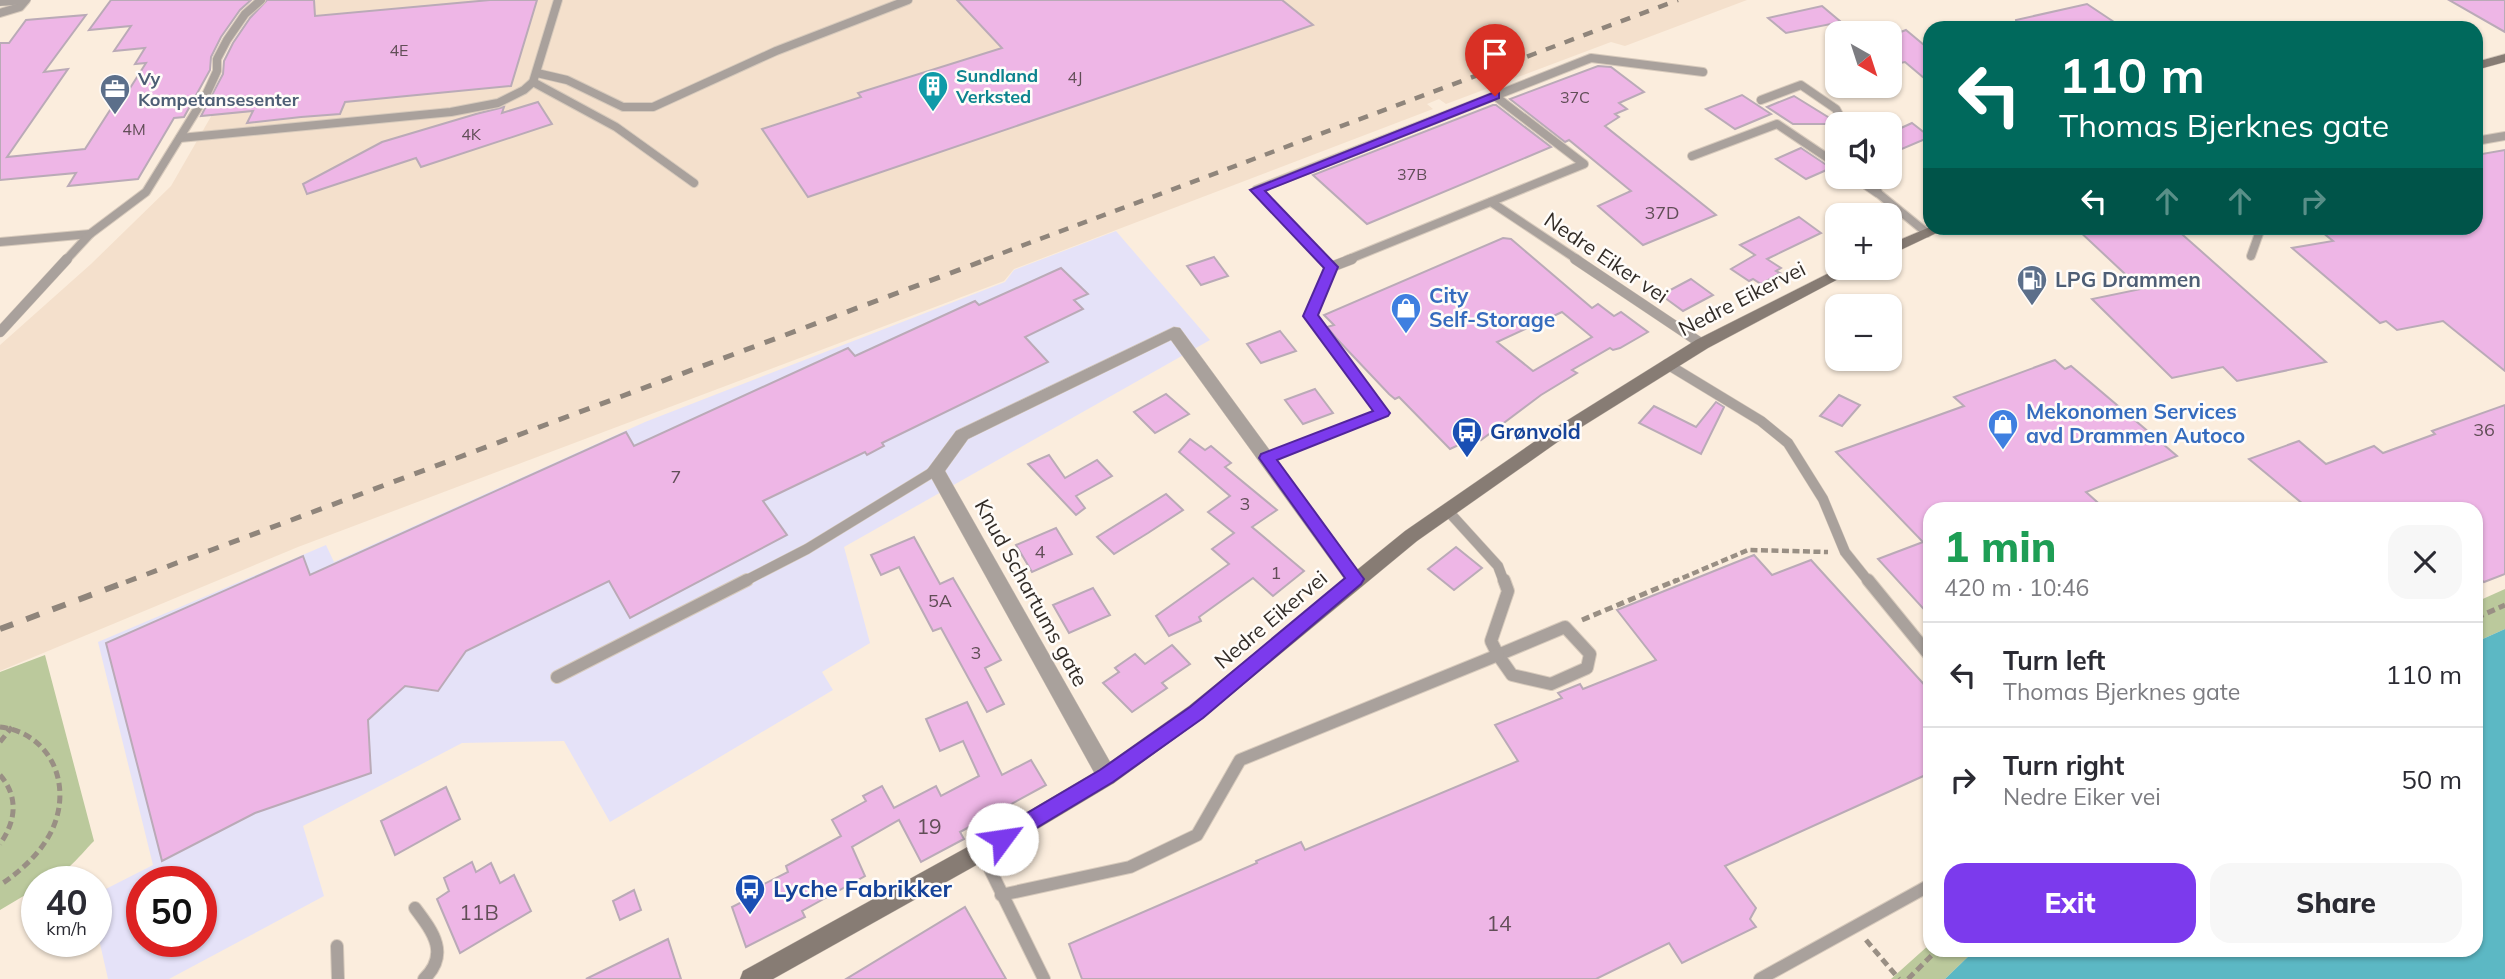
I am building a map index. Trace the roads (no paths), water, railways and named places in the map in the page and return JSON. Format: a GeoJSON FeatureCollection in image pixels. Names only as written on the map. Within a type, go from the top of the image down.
{"type":"FeatureCollection","features":[{"type":"Feature","properties":{"kind":"main road"},"geometry":{"type":"LineString","coordinates":[[2483,64],[2505,58]]}},
{"type":"Feature","properties":{"kind":"main road"},"geometry":{"type":"LineString","coordinates":[[1902,244],[1923,235]]}},
{"type":"Feature","properties":{"kind":"main road","name":"Nedre Eikervei"},"geometry":{"type":"LineString","coordinates":[[751,979],[981,851],[1107,776],[1196,712],[1355,579],[1553,437],[1667,364],[1827,280]]}},
{"type":"Feature","properties":{"kind":"street"},"geometry":{"type":"LineString","coordinates":[[0,2],[25,0]]}},
{"type":"Feature","properties":{"kind":"street"},"geometry":{"type":"LineString","coordinates":[[936,470],[962,435],[1174,332],[1355,579]]}},
{"type":"Feature","properties":{"kind":"street","name":"Knud Schartums gate"},"geometry":{"type":"LineString","coordinates":[[936,470],[1107,776]]}},
{"type":"Feature","properties":{"kind":"lane"},"geometry":{"type":"LineString","coordinates":[[0,13],[20,7],[25,0]]}},
{"type":"Feature","properties":{"kind":"lane"},"geometry":{"type":"LineString","coordinates":[[0,332],[90,234],[146,192],[206,96],[217,71],[217,59],[227,40],[246,14],[262,0],[271,0]]}},
{"type":"Feature","properties":{"kind":"lane"},"geometry":{"type":"LineString","coordinates":[[180,138],[451,113],[498,103],[524,90],[533,82],[558,0]]}},
{"type":"Feature","properties":{"kind":"lane"},"geometry":{"type":"LineString","coordinates":[[537,73],[556,76],[618,106],[640,111],[776,51],[908,0]]}},
{"type":"Feature","properties":{"kind":"lane"},"geometry":{"type":"LineString","coordinates":[[1266,458],[1382,413],[1310,316],[1331,267],[1256,190],[1591,58],[1703,72]]}},
{"type":"Feature","properties":{"kind":"lane"},"geometry":{"type":"LineString","coordinates":[[533,82],[605,121],[653,151],[695,183]]}},
{"type":"Feature","properties":{"kind":"lane"},"geometry":{"type":"LineString","coordinates":[[1761,100],[1801,85],[1838,112]]}},
{"type":"Feature","properties":{"kind":"lane","name":"Nedre Eiker vei"},"geometry":{"type":"LineString","coordinates":[[1331,267],[1584,164],[1495,96]]}},
{"type":"Feature","properties":{"kind":"lane"},"geometry":{"type":"LineString","coordinates":[[1692,156],[1777,124],[1825,157]]}},
{"type":"Feature","properties":{"kind":"lane"},"geometry":{"type":"LineString","coordinates":[[2483,140],[2505,136]]}},
{"type":"Feature","properties":{"kind":"lane"},"geometry":{"type":"LineString","coordinates":[[1872,189],[1923,223]]}},
{"type":"Feature","properties":{"kind":"lane"},"geometry":{"type":"LineString","coordinates":[[1876,189],[1879,194]]}},
{"type":"Feature","properties":{"kind":"lane","name":"Nedre Eiker vei"},"geometry":{"type":"LineString","coordinates":[[1491,202],[1702,344]]}},
{"type":"Feature","properties":{"kind":"lane"},"geometry":{"type":"LineString","coordinates":[[0,242],[90,234]]}},
{"type":"Feature","properties":{"kind":"lane"},"geometry":{"type":"LineString","coordinates":[[2251,256],[2258,235]]}},
{"type":"Feature","properties":{"kind":"lane"},"geometry":{"type":"LineString","coordinates":[[1667,364],[1761,421],[1788,443],[1823,499],[1845,552],[1923,647]]}},
{"type":"Feature","properties":{"kind":"lane"},"geometry":{"type":"LineString","coordinates":[[556,677],[807,549],[936,470]]}},
{"type":"Feature","properties":{"kind":"lane"},"geometry":{"type":"LineString","coordinates":[[1001,895],[1130,867],[1197,835],[1240,761],[1498,655],[1565,627],[1590,654],[1587,668],[1551,684],[1512,676],[1498,655],[1491,641],[1508,591],[1498,566],[1448,511]]}},
{"type":"Feature","properties":{"kind":"lane"},"geometry":{"type":"LineString","coordinates":[[981,851],[1044,979]]}},
{"type":"Feature","properties":{"kind":"lane"},"geometry":{"type":"LineString","coordinates":[[1760,979],[1923,889]]}},
{"type":"Feature","properties":{"kind":"lane"},"geometry":{"type":"LineString","coordinates":[[415,908],[435,937],[439,953],[434,971],[424,979]]}},
{"type":"Feature","properties":{"kind":"lane"},"geometry":{"type":"LineString","coordinates":[[337,946],[338,979]]}},
{"type":"Feature","properties":{"kind":"water"},"geometry":{"type":"Polygon","coordinates":[[[2505,629],[2505,979],[1945,979],[1968,957],[2483,957],[2483,639],[2505,629]]]}},
{"type":"Feature","properties":{"kind":"railway"},"geometry":{"type":"LineString","coordinates":[[984,260],[1678,0]]}},
{"type":"Feature","properties":{"kind":"railway"},"geometry":{"type":"LineString","coordinates":[[126,582],[988,259]]}},
{"type":"Feature","properties":{"kind":"railway"},"geometry":{"type":"LineString","coordinates":[[0,629],[131,580]]}},
{"type":"Feature","properties":{"kind":"place","name":"Sundland Verksted"},"geometry":{"type":"Point","coordinates":[933,113]}},
{"type":"Feature","properties":{"kind":"place","name":"Vy Kompetansesenter"},"geometry":{"type":"Point","coordinates":[115,116]}},
{"type":"Feature","properties":{"kind":"place","name":"LPG Drammen"},"geometry":{"type":"Point","coordinates":[2032,307]}},
{"type":"Feature","properties":{"kind":"place","name":"City Self-Storage"},"geometry":{"type":"Point","coordinates":[1406,335]}},
{"type":"Feature","properties":{"kind":"place","name":"Mekonomen Services avd Drammen Autoco"},"geometry":{"type":"Point","coordinates":[2003,451]}},
{"type":"Feature","properties":{"kind":"place","name":"Grønvold"},"geometry":{"type":"Point","coordinates":[1467,459]}},
{"type":"Feature","properties":{"kind":"place","name":"Lyche Fabrikker"},"geometry":{"type":"Point","coordinates":[750,916]}}]}
